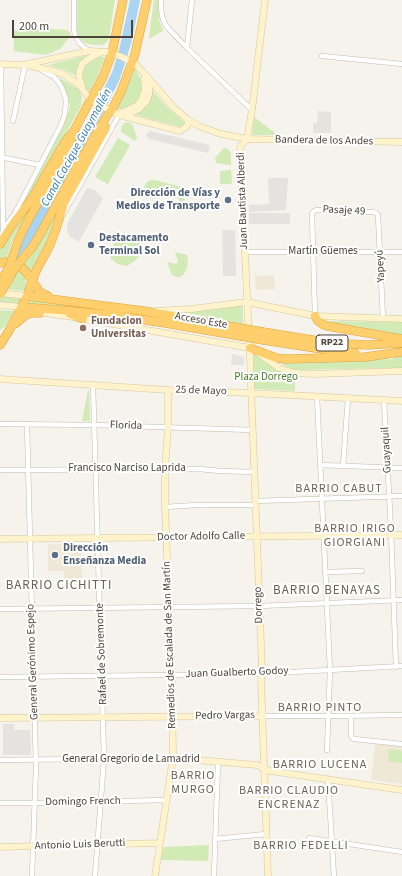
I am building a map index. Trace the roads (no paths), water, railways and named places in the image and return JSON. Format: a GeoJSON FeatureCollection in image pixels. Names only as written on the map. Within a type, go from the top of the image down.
{"type":"FeatureCollection","features":[{"type":"Feature","properties":{"kind":"highway"},"geometry":{"type":"LineString","coordinates":[[0,244],[3,232],[33,197],[68,138],[74,131],[107,108],[121,92],[120,56],[123,0]]}},
{"type":"Feature","properties":{"kind":"highway"},"geometry":{"type":"LineString","coordinates":[[1,293],[15,268],[39,236],[108,114],[103,77],[120,56],[139,38],[147,0]]}},
{"type":"Feature","properties":{"kind":"highway"},"geometry":{"type":"LineString","coordinates":[[0,344],[22,307],[30,285],[50,245],[64,203],[112,116],[107,108]]}},
{"type":"Feature","properties":{"kind":"highway"},"geometry":{"type":"LineString","coordinates":[[0,283],[9,267],[24,228],[69,146],[74,131]]}},
{"type":"Feature","properties":{"kind":"highway"},"geometry":{"type":"LineString","coordinates":[[0,263],[10,262],[23,268],[30,285],[40,292],[56,299]]}},
{"type":"Feature","properties":{"kind":"highway","name":"Acceso Este"},"geometry":{"type":"LineString","coordinates":[[30,285],[56,299],[144,316],[263,336],[339,351],[367,353],[402,352]]}},
{"type":"Feature","properties":{"kind":"highway","name":"Acceso Este"},"geometry":{"type":"LineString","coordinates":[[22,307],[98,314],[144,316]]}},
{"type":"Feature","properties":{"kind":"highway"},"geometry":{"type":"LineString","coordinates":[[52,309],[83,319]]}},
{"type":"Feature","properties":{"kind":"highway"},"geometry":{"type":"LineString","coordinates":[[10,329],[26,315],[31,313],[144,316]]}},
{"type":"Feature","properties":{"kind":"highway"},"geometry":{"type":"LineString","coordinates":[[316,316],[318,321],[327,326],[402,339]]}},
{"type":"Feature","properties":{"kind":"highway","name":"Acceso Este"},"geometry":{"type":"LineString","coordinates":[[263,336],[347,344],[402,343]]}},
{"type":"Feature","properties":{"kind":"highway"},"geometry":{"type":"LineString","coordinates":[[250,348],[276,358],[286,359],[366,357],[402,352]]}},
{"type":"Feature","properties":{"kind":"main road","name":"Juan Bautista Alberdi"},"geometry":{"type":"LineString","coordinates":[[249,334],[240,150],[247,138],[252,110],[265,0]]}},
{"type":"Feature","properties":{"kind":"main road"},"geometry":{"type":"LineString","coordinates":[[24,65],[89,51],[120,56]]}},
{"type":"Feature","properties":{"kind":"main road"},"geometry":{"type":"LineString","coordinates":[[85,92],[80,79],[81,67],[84,62],[90,58],[120,56]]}},
{"type":"Feature","properties":{"kind":"main road","name":"Bandera de los Andes"},"geometry":{"type":"LineString","coordinates":[[120,56],[143,72],[174,108],[188,120],[215,132],[247,138],[402,142]]}},
{"type":"Feature","properties":{"kind":"main road"},"geometry":{"type":"LineString","coordinates":[[1,64],[24,65],[54,71],[65,75],[76,82],[85,92],[107,108],[180,131],[186,127],[188,120]]}},
{"type":"Feature","properties":{"kind":"main road"},"geometry":{"type":"LineString","coordinates":[[107,108],[123,112],[136,106],[141,101],[145,90],[143,72]]}},
{"type":"Feature","properties":{"kind":"main road","name":"Acceso Este"},"geometry":{"type":"LineString","coordinates":[[1,293],[30,285]]}},
{"type":"Feature","properties":{"kind":"main road"},"geometry":{"type":"LineString","coordinates":[[144,316],[247,302],[316,316],[402,320]]}},
{"type":"Feature","properties":{"kind":"main road","name":"Acceso Este"},"geometry":{"type":"LineString","coordinates":[[0,305],[22,307]]}},
{"type":"Feature","properties":{"kind":"main road"},"geometry":{"type":"LineString","coordinates":[[43,313],[250,348],[279,368],[295,373],[402,372]]}},
{"type":"Feature","properties":{"kind":"main road","name":"Dorrego"},"geometry":{"type":"LineString","coordinates":[[249,334],[268,876]]}},
{"type":"Feature","properties":{"kind":"main road","name":"25 de Mayo"},"geometry":{"type":"LineString","coordinates":[[0,379],[168,390],[402,401]]}},
{"type":"Feature","properties":{"kind":"main road","name":"Remedios de Escalada de San Martín"},"geometry":{"type":"LineString","coordinates":[[155,876],[173,758],[165,507],[168,390]]}},
{"type":"Feature","properties":{"kind":"main road","name":"Doctor Adolfo Calle"},"geometry":{"type":"LineString","coordinates":[[0,539],[402,535]]}},
{"type":"Feature","properties":{"kind":"main road","name":"Pedro Vargas"},"geometry":{"type":"LineString","coordinates":[[0,718],[263,716]]}},
{"type":"Feature","properties":{"kind":"main road","name":"General Gregorio de Lamadrid"},"geometry":{"type":"LineString","coordinates":[[173,758],[257,765],[270,771],[402,790]]}},
{"type":"Feature","properties":{"kind":"main road","name":"Antonio Luis Berutti"},"geometry":{"type":"LineString","coordinates":[[0,847],[160,843]]}},
{"type":"Feature","properties":{"kind":"street"},"geometry":{"type":"LineString","coordinates":[[74,0],[75,35],[79,43],[89,51]]}},
{"type":"Feature","properties":{"kind":"street"},"geometry":{"type":"LineString","coordinates":[[161,0],[162,16],[165,24],[174,35],[252,110]]}},
{"type":"Feature","properties":{"kind":"street"},"geometry":{"type":"LineString","coordinates":[[187,48],[192,0]]}},
{"type":"Feature","properties":{"kind":"street"},"geometry":{"type":"LineString","coordinates":[[322,56],[402,64]]}},
{"type":"Feature","properties":{"kind":"street"},"geometry":{"type":"LineString","coordinates":[[1,64],[3,232]]}},
{"type":"Feature","properties":{"kind":"street"},"geometry":{"type":"LineString","coordinates":[[13,121],[24,65]]}},
{"type":"Feature","properties":{"kind":"street"},"geometry":{"type":"LineString","coordinates":[[0,240],[65,114],[66,100],[59,83],[54,77],[39,68]]}},
{"type":"Feature","properties":{"kind":"street"},"geometry":{"type":"LineString","coordinates":[[1,157],[40,165]]}},
{"type":"Feature","properties":{"kind":"street","name":"Pasaje 49"},"geometry":{"type":"LineString","coordinates":[[314,251],[312,214],[316,210],[376,213]]}},
{"type":"Feature","properties":{"kind":"street","name":"Yapeyú"},"geometry":{"type":"LineString","coordinates":[[376,213],[378,215],[383,319]]}},
{"type":"Feature","properties":{"kind":"street"},"geometry":{"type":"LineString","coordinates":[[3,215],[6,219],[10,219]]}},
{"type":"Feature","properties":{"kind":"street"},"geometry":{"type":"LineString","coordinates":[[314,251],[316,316]]}},
{"type":"Feature","properties":{"kind":"street","name":"Martín Güemes"},"geometry":{"type":"LineString","coordinates":[[245,252],[402,252]]}},
{"type":"Feature","properties":{"kind":"street","name":"Rafael de Sobremonte"},"geometry":{"type":"LineString","coordinates":[[93,385],[104,759],[94,876]]}},
{"type":"Feature","properties":{"kind":"street"},"geometry":{"type":"LineString","coordinates":[[317,396],[330,670],[327,750]]}},
{"type":"Feature","properties":{"kind":"street"},"geometry":{"type":"LineString","coordinates":[[342,466],[348,398]]}},
{"type":"Feature","properties":{"kind":"street","name":"Guayaquil"},"geometry":{"type":"LineString","coordinates":[[384,400],[396,667]]}},
{"type":"Feature","properties":{"kind":"street","name":"Florida"},"geometry":{"type":"LineString","coordinates":[[0,424],[95,425],[253,430]]}},
{"type":"Feature","properties":{"kind":"street","name":"General Gerónimo Espejo"},"geometry":{"type":"LineString","coordinates":[[27,424],[36,759],[32,876]]}},
{"type":"Feature","properties":{"kind":"street"},"geometry":{"type":"LineString","coordinates":[[320,464],[402,468]]}},
{"type":"Feature","properties":{"kind":"street","name":"Francisco Narciso Laprida"},"geometry":{"type":"LineString","coordinates":[[0,470],[199,469],[254,472]]}},
{"type":"Feature","properties":{"kind":"street"},"geometry":{"type":"LineString","coordinates":[[165,507],[402,496]]}},
{"type":"Feature","properties":{"kind":"street"},"geometry":{"type":"LineString","coordinates":[[325,572],[362,571]]}},
{"type":"Feature","properties":{"kind":"street"},"geometry":{"type":"LineString","coordinates":[[0,609],[259,606],[402,600]]}},
{"type":"Feature","properties":{"kind":"street","name":"Juan Gualberto Godoy"},"geometry":{"type":"LineString","coordinates":[[0,677],[262,674],[402,666]]}},
{"type":"Feature","properties":{"kind":"street","name":"Pedro Vargas"},"geometry":{"type":"LineString","coordinates":[[263,716],[402,715]]}},
{"type":"Feature","properties":{"kind":"street"},"geometry":{"type":"LineString","coordinates":[[351,716],[352,738],[402,744]]}},
{"type":"Feature","properties":{"kind":"street","name":"General Gregorio de Lamadrid"},"geometry":{"type":"LineString","coordinates":[[0,760],[173,758]]}},
{"type":"Feature","properties":{"kind":"street"},"geometry":{"type":"LineString","coordinates":[[214,876],[218,762]]}},
{"type":"Feature","properties":{"kind":"street"},"geometry":{"type":"LineString","coordinates":[[328,780],[334,876]]}},
{"type":"Feature","properties":{"kind":"street","name":"Domingo French"},"geometry":{"type":"LineString","coordinates":[[0,803],[166,800]]}},
{"type":"Feature","properties":{"kind":"street"},"geometry":{"type":"LineString","coordinates":[[216,840],[266,834]]}},
{"type":"Feature","properties":{"kind":"street"},"geometry":{"type":"LineString","coordinates":[[308,838],[402,852]]}},
{"type":"Feature","properties":{"kind":"water","name":"Canal Cacique Guaymallén"},"geometry":{"type":"Polygon","coordinates":[[[130,0],[140,0],[131,44],[119,81],[104,111],[0,299],[0,280],[53,180],[100,97],[113,70],[130,0]]]}},
{"type":"Feature","properties":{"kind":"place","name":"Dirección de Vías y Medios de Transporte"},"geometry":{"type":"Point","coordinates":[228,200]}},
{"type":"Feature","properties":{"kind":"place","name":"Destacamento Terminal Sol"},"geometry":{"type":"Point","coordinates":[91,245]}},
{"type":"Feature","properties":{"kind":"place","name":"Fundacion Universitas"},"geometry":{"type":"Point","coordinates":[83,328]}},
{"type":"Feature","properties":{"kind":"place","name":"Dirección Enseñanza Media"},"geometry":{"type":"Point","coordinates":[55,555]}},
{"type":"Feature","properties":{"kind":"district","name":"BARRIO CABUT"},"geometry":{"type":"Point","coordinates":[339,489]}},
{"type":"Feature","properties":{"kind":"district","name":"BARRIO IRIGO GIORGIANI"},"geometry":{"type":"Point","coordinates":[355,536]}},
{"type":"Feature","properties":{"kind":"district","name":"BARRIO CICHITTI"},"geometry":{"type":"Point","coordinates":[59,586]}},
{"type":"Feature","properties":{"kind":"district","name":"BARRIO BENAYAS"},"geometry":{"type":"Point","coordinates":[327,591]}},
{"type":"Feature","properties":{"kind":"district","name":"BARRIO PINTO"},"geometry":{"type":"Point","coordinates":[320,708]}},
{"type":"Feature","properties":{"kind":"district","name":"BARRIO LUCENA"},"geometry":{"type":"Point","coordinates":[320,765]}},
{"type":"Feature","properties":{"kind":"district","name":"BARRIO MURGO"},"geometry":{"type":"Point","coordinates":[193,783]}},
{"type":"Feature","properties":{"kind":"district","name":"BARRIO CLAUDIO ENCRENAZ"},"geometry":{"type":"Point","coordinates":[289,798]}},
{"type":"Feature","properties":{"kind":"district","name":"BARRIO FEDELLI"},"geometry":{"type":"Point","coordinates":[301,846]}},
{"type":"Feature","properties":{"kind":"park label","name":"Plaza Dorrego"},"geometry":{"type":"Point","coordinates":[266,378]}}]}
